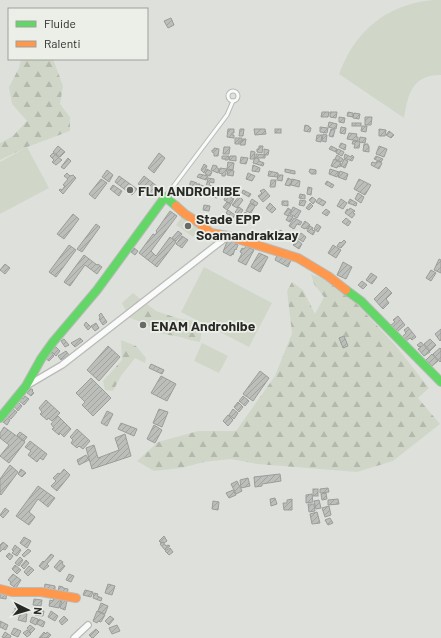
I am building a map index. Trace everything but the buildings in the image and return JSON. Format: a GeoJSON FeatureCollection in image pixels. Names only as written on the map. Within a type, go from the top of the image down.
{"type":"FeatureCollection","features":[{"type":"Feature","properties":{"kind":"street"},"geometry":{"type":"LineString","coordinates":[[0,418],[26,386],[41,359],[53,342],[97,290],[164,197],[173,203],[184,214],[199,223],[211,233],[228,236],[298,258],[328,276],[361,301],[441,382]]}},
{"type":"Feature","properties":{"kind":"street"},"geometry":{"type":"LineString","coordinates":[[26,386],[62,365],[228,236]]}},
{"type":"Feature","properties":{"kind":"street"},"geometry":{"type":"LineString","coordinates":[[0,589],[12,592],[41,592],[76,598]]}},
{"type":"Feature","properties":{"kind":"street"},"geometry":{"type":"LineString","coordinates":[[74,638],[88,625]]}},
{"type":"Feature","properties":{"kind":"lane"},"geometry":{"type":"LineString","coordinates":[[164,197],[227,115],[233,101]]}},
{"type":"Feature","properties":{"kind":"green space"},"geometry":{"type":"Polygon","coordinates":[[[433,0],[441,0],[441,75],[424,78],[418,82],[413,88],[407,101],[404,118],[339,74],[354,45],[375,22],[401,7],[433,0]]]}},
{"type":"Feature","properties":{"kind":"green space"},"geometry":{"type":"Polygon","coordinates":[[[21,60],[53,60],[63,86],[60,104],[70,117],[70,131],[27,147],[0,160],[0,143],[13,136],[27,121],[12,104],[9,87],[19,68],[21,60]]]}},
{"type":"Feature","properties":{"kind":"green space"},"geometry":{"type":"Polygon","coordinates":[[[27,147],[49,188],[0,214],[0,162],[27,147]]]}},
{"type":"Feature","properties":{"kind":"green space","name":"Stade EPP Soamandrakizay"},"geometry":{"type":"Polygon","coordinates":[[[183,215],[200,227],[193,237],[176,225],[183,215]]]}},
{"type":"Feature","properties":{"kind":"green space"},"geometry":{"type":"Polygon","coordinates":[[[204,267],[272,303],[249,347],[181,312],[204,267]]]}},
{"type":"Feature","properties":{"kind":"green space"},"geometry":{"type":"Polygon","coordinates":[[[311,274],[338,284],[395,345],[429,388],[418,398],[440,424],[393,461],[357,472],[257,464],[231,459],[154,471],[137,461],[158,442],[198,431],[236,431],[275,376],[292,333],[287,291],[292,282],[303,290],[315,314],[324,297],[314,284],[311,274]]]}},
{"type":"Feature","properties":{"kind":"green space"},"geometry":{"type":"Polygon","coordinates":[[[133,293],[156,311],[180,319],[196,321],[202,329],[200,342],[159,333],[144,323],[130,318],[122,303],[133,293]]]}},
{"type":"Feature","properties":{"kind":"green space"},"geometry":{"type":"Polygon","coordinates":[[[121,340],[136,346],[146,358],[145,363],[135,358],[121,376],[113,391],[105,390],[103,381],[122,360],[121,340]]]}},
{"type":"Feature","properties":{"kind":"green space"},"geometry":{"type":"Polygon","coordinates":[[[202,343],[228,356],[219,373],[194,361],[202,343]]]}},
{"type":"Feature","properties":{"kind":"traffic: fast"},"geometry":{"type":"LineString","coordinates":[[0,418],[26,386],[41,359],[53,342],[97,290],[165,197],[176,206]]}},
{"type":"Feature","properties":{"kind":"traffic: fast"},"geometry":{"type":"LineString","coordinates":[[346,290],[361,301],[441,382]]}},
{"type":"Feature","properties":{"kind":"traffic: slow"},"geometry":{"type":"LineString","coordinates":[[176,206],[211,233],[228,236],[298,258],[328,276],[346,290]]}},
{"type":"Feature","properties":{"kind":"traffic: slow"},"geometry":{"type":"LineString","coordinates":[[0,589],[12,592],[41,592],[76,598]]}},
{"type":"Feature","properties":{"kind":"place","name":"FLM ANDROHIBE"},"geometry":{"type":"Point","coordinates":[130,190]}},
{"type":"Feature","properties":{"kind":"place","name":"Stade EPP Soamandrakizay"},"geometry":{"type":"Point","coordinates":[188,226]}},
{"type":"Feature","properties":{"kind":"place","name":"ENAM Androhibe"},"geometry":{"type":"Point","coordinates":[143,325]}}]}
